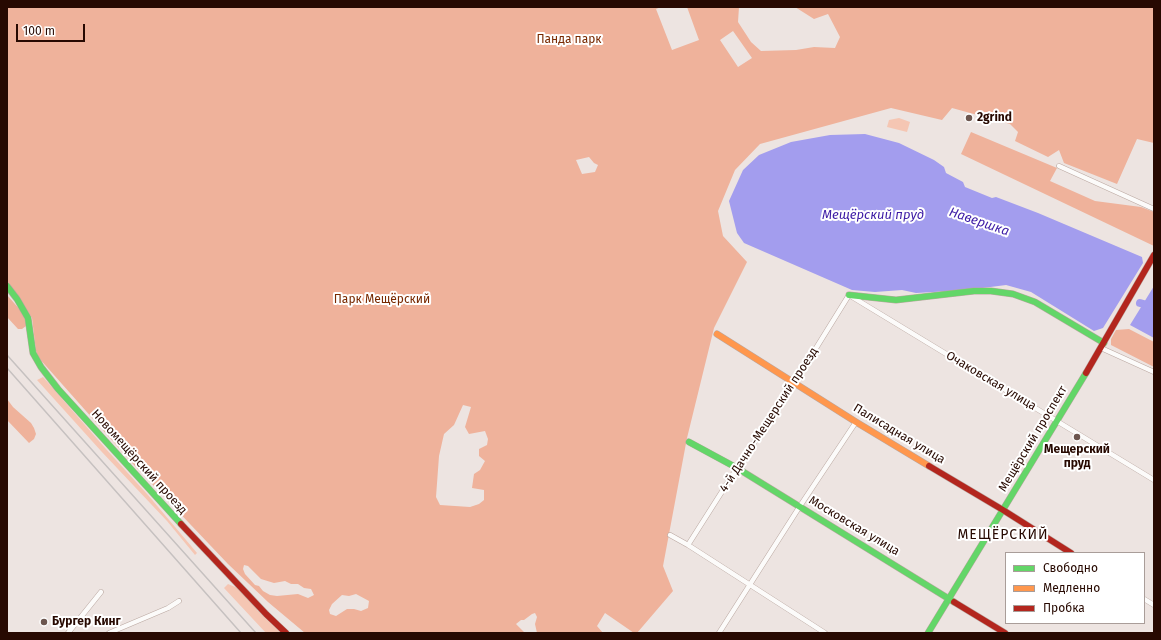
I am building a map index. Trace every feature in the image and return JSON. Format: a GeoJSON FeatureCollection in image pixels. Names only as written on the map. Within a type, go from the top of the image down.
{"type":"FeatureCollection","features":[{"type":"Feature","properties":{"kind":"street"},"geometry":{"type":"LineString","coordinates":[[1060,166],[1154,209]]}},
{"type":"Feature","properties":{"kind":"street","name":"Мещёрский проспект"},"geometry":{"type":"LineString","coordinates":[[928,633],[1103,345],[1154,255]]}},
{"type":"Feature","properties":{"kind":"street","name":"Новомещёрский проезд"},"geometry":{"type":"LineString","coordinates":[[7,286],[17,299],[30,323],[32,347],[36,361],[58,389],[175,518],[286,633]]}},
{"type":"Feature","properties":{"kind":"street"},"geometry":{"type":"LineString","coordinates":[[849,295],[896,300],[974,291],[991,291],[1013,294],[1035,302],[1103,345],[1154,372]]}},
{"type":"Feature","properties":{"kind":"street","name":"4-й Дачно-Мещерский проезд"},"geometry":{"type":"LineString","coordinates":[[688,545],[737,468],[795,382],[849,295]]}},
{"type":"Feature","properties":{"kind":"street","name":"Очаковская улица"},"geometry":{"type":"LineString","coordinates":[[849,295],[1154,480]]}},
{"type":"Feature","properties":{"kind":"street","name":"Палисадная улица"},"geometry":{"type":"LineString","coordinates":[[717,334],[856,422],[1003,510],[1069,552]]}},
{"type":"Feature","properties":{"kind":"street"},"geometry":{"type":"LineString","coordinates":[[719,633],[749,584],[856,422]]}},
{"type":"Feature","properties":{"kind":"street","name":"Московская улица"},"geometry":{"type":"LineString","coordinates":[[690,442],[800,506],[1005,633]]}},
{"type":"Feature","properties":{"kind":"street"},"geometry":{"type":"LineString","coordinates":[[670,535],[825,633]]}},
{"type":"Feature","properties":{"kind":"street"},"geometry":{"type":"LineString","coordinates":[[68,633],[101,592]]}},
{"type":"Feature","properties":{"kind":"street"},"geometry":{"type":"LineString","coordinates":[[1145,600],[1154,605]]}},
{"type":"Feature","properties":{"kind":"street"},"geometry":{"type":"LineString","coordinates":[[109,633],[168,608],[179,601]]}},
{"type":"Feature","properties":{"kind":"shaded area"},"geometry":{"type":"Polygon","coordinates":[[[899,118],[910,122],[907,132],[887,127],[889,120],[899,118]]]}},
{"type":"Feature","properties":{"kind":"shaded area"},"geometry":{"type":"Polygon","coordinates":[[[43,377],[148,495],[197,553],[195,555],[167,521],[37,380],[43,377]]]}},
{"type":"Feature","properties":{"kind":"shaded area"},"geometry":{"type":"Polygon","coordinates":[[[228,584],[240,589],[259,604],[257,610],[281,633],[266,633],[224,588],[228,584]]]}},
{"type":"Feature","properties":{"kind":"green space","name":"Парк Мещёрский"},"geometry":{"type":"Polygon","coordinates":[[[7,7],[661,7],[656,9],[672,50],[699,40],[687,7],[739,7],[738,22],[751,42],[761,51],[796,50],[814,47],[835,48],[840,37],[828,14],[814,19],[795,7],[1154,7],[1154,143],[1137,139],[1117,184],[1064,163],[1059,150],[1048,157],[1015,141],[1018,132],[1010,124],[952,108],[942,120],[891,108],[760,144],[735,170],[718,211],[723,236],[747,262],[714,328],[687,438],[663,566],[673,591],[637,633],[634,633],[605,613],[597,626],[603,633],[537,633],[535,624],[537,617],[535,613],[516,624],[525,633],[305,633],[268,602],[228,564],[133,464],[38,357],[32,318],[7,281],[7,7]],[[733,31],[720,40],[738,67],[752,58],[733,31]],[[589,157],[576,160],[582,174],[595,172],[598,165],[589,157]],[[463,405],[454,425],[444,434],[439,456],[436,497],[440,505],[470,507],[479,504],[484,500],[484,490],[472,488],[474,474],[480,470],[485,461],[479,456],[479,449],[487,445],[488,439],[485,431],[469,434],[465,427],[471,407],[463,405]],[[244,565],[243,569],[245,574],[255,585],[259,586],[263,591],[270,595],[277,596],[298,594],[308,598],[314,595],[311,589],[304,588],[298,584],[291,584],[285,581],[274,583],[261,579],[248,566],[244,565]],[[356,594],[349,596],[342,595],[332,604],[329,610],[330,614],[336,616],[347,609],[361,611],[368,608],[369,601],[356,594]]]}},
{"type":"Feature","properties":{"kind":"green space"},"geometry":{"type":"Polygon","coordinates":[[[971,132],[1057,168],[1050,181],[1095,201],[1141,207],[1154,212],[1154,246],[961,154],[971,132]]]}},
{"type":"Feature","properties":{"kind":"green space"},"geometry":{"type":"Polygon","coordinates":[[[7,295],[22,312],[26,321],[26,326],[22,329],[18,329],[7,317],[7,295]]]}},
{"type":"Feature","properties":{"kind":"green space"},"geometry":{"type":"Polygon","coordinates":[[[1129,329],[1154,342],[1154,367],[1111,345],[1111,339],[1116,330],[1129,329]]]}},
{"type":"Feature","properties":{"kind":"green space"},"geometry":{"type":"Polygon","coordinates":[[[7,399],[13,407],[31,423],[34,428],[36,434],[34,439],[29,443],[7,420],[7,399]]]}},
{"type":"Feature","properties":{"kind":"water","name":"Мещёрский пруд"},"geometry":{"type":"Polygon","coordinates":[[[865,134],[899,143],[934,160],[944,167],[946,173],[963,182],[965,187],[992,198],[996,197],[1038,213],[1142,257],[1143,263],[1103,328],[1094,331],[1031,292],[1006,285],[967,290],[916,293],[902,290],[875,292],[852,290],[744,243],[737,233],[729,201],[743,170],[759,155],[791,142],[830,135],[865,134]]]}},
{"type":"Feature","properties":{"kind":"water"},"geometry":{"type":"Polygon","coordinates":[[[1154,286],[1154,338],[1130,325],[1154,286]]]}},
{"type":"Feature","properties":{"kind":"waterway","name":"Навершка"},"geometry":{"type":"LineString","coordinates":[[1140,303],[1154,307]]}},
{"type":"Feature","properties":{"kind":"railway"},"geometry":{"type":"LineString","coordinates":[[7,355],[256,633]]}},
{"type":"Feature","properties":{"kind":"railway"},"geometry":{"type":"LineString","coordinates":[[7,368],[241,633]]}},
{"type":"Feature","properties":{"kind":"traffic: fast"},"geometry":{"type":"LineString","coordinates":[[7,286],[17,299],[28,318],[33,353],[41,367],[58,389],[181,524]]}},
{"type":"Feature","properties":{"kind":"traffic: fast"},"geometry":{"type":"LineString","coordinates":[[849,295],[896,300],[974,291],[991,291],[1013,294],[1035,302],[1104,343]]}},
{"type":"Feature","properties":{"kind":"traffic: fast"},"geometry":{"type":"LineString","coordinates":[[928,633],[1086,373]]}},
{"type":"Feature","properties":{"kind":"traffic: fast"},"geometry":{"type":"LineString","coordinates":[[689,442],[737,468],[954,602]]}},
{"type":"Feature","properties":{"kind":"traffic: slow"},"geometry":{"type":"LineString","coordinates":[[717,334],[856,422],[929,466]]}},
{"type":"Feature","properties":{"kind":"traffic: jam"},"geometry":{"type":"LineString","coordinates":[[1086,373],[1154,255]]}},
{"type":"Feature","properties":{"kind":"traffic: jam"},"geometry":{"type":"LineString","coordinates":[[929,466],[1069,552]]}},
{"type":"Feature","properties":{"kind":"traffic: jam"},"geometry":{"type":"LineString","coordinates":[[181,524],[266,614],[286,633]]}},
{"type":"Feature","properties":{"kind":"traffic: jam"},"geometry":{"type":"LineString","coordinates":[[954,602],[1005,633]]}},
{"type":"Feature","properties":{"kind":"place","name":"2grind"},"geometry":{"type":"Point","coordinates":[969,118]}},
{"type":"Feature","properties":{"kind":"place","name":"Мещерский пруд"},"geometry":{"type":"Point","coordinates":[1077,437]}},
{"type":"Feature","properties":{"kind":"place","name":"Бургер Кинг"},"geometry":{"type":"Point","coordinates":[44,622]}},
{"type":"Feature","properties":{"kind":"district","name":"МЕЩЁРСКИЙ"},"geometry":{"type":"Point","coordinates":[1003,535]}},
{"type":"Feature","properties":{"kind":"park label","name":"Панда парк"},"geometry":{"type":"Point","coordinates":[569,40]}}]}
